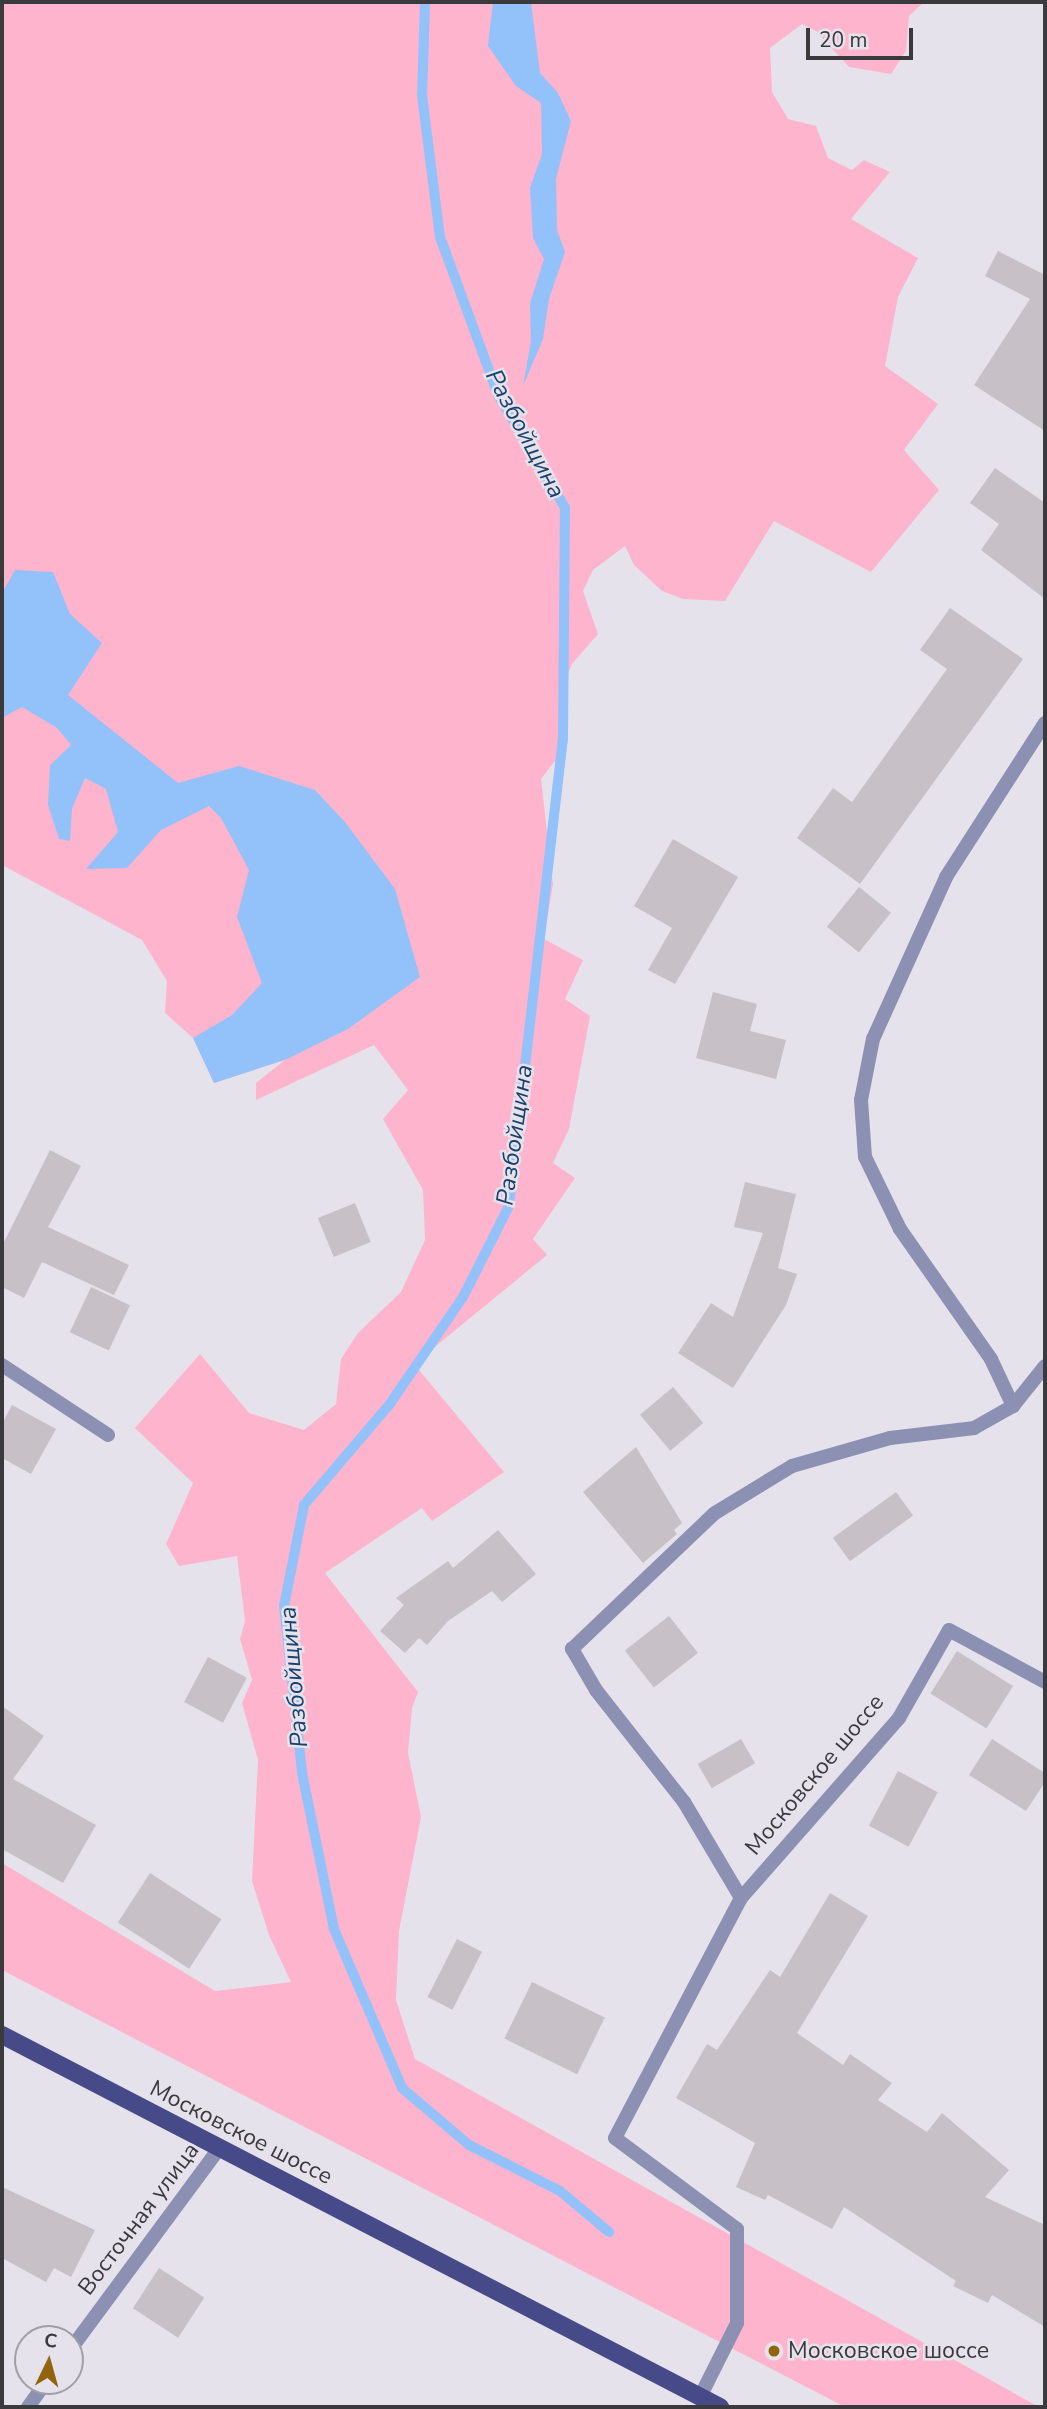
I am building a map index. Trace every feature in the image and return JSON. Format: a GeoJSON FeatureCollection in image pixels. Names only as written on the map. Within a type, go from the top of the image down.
{"type":"FeatureCollection","features":[{"type":"Feature","properties":{"kind":"main road","name":"Московское шоссе"},"geometry":{"type":"LineString","coordinates":[[2,2035],[219,2150],[720,2407]]}},
{"type":"Feature","properties":{"kind":"street"},"geometry":{"type":"LineString","coordinates":[[1045,723],[946,877],[873,1039],[860,1100],[865,1157],[900,1229],[991,1359],[1013,1406],[1045,1366]]}},
{"type":"Feature","properties":{"kind":"street"},"geometry":{"type":"LineString","coordinates":[[2,1365],[108,1435]]}},
{"type":"Feature","properties":{"kind":"street","name":"Московское шоссе"},"geometry":{"type":"LineString","coordinates":[[741,1898],[684,1802],[596,1690],[572,1649],[715,1513],[792,1466],[890,1438],[974,1428],[1013,1406]]}},
{"type":"Feature","properties":{"kind":"street","name":"Московское шоссе"},"geometry":{"type":"LineString","coordinates":[[700,2397],[737,2323],[737,2229],[615,2138],[741,1898],[899,1718],[949,1630],[1045,1682]]}},
{"type":"Feature","properties":{"kind":"street","name":"Восточная улица"},"geometry":{"type":"LineString","coordinates":[[84,2331],[219,2150]]}},
{"type":"Feature","properties":{"kind":"shaded area"},"geometry":{"type":"Polygon","coordinates":[[[2,2],[924,2],[909,16],[906,51],[891,74],[849,67],[816,31],[802,24],[770,48],[772,92],[788,119],[816,126],[828,158],[852,170],[864,160],[890,172],[851,219],[918,258],[898,297],[885,366],[938,404],[904,450],[939,490],[871,572],[774,521],[725,601],[683,599],[662,591],[634,565],[625,546],[593,570],[583,591],[598,634],[572,664],[562,688],[566,722],[558,757],[541,779],[553,884],[544,939],[583,960],[565,999],[590,1016],[569,1129],[553,1163],[575,1178],[533,1239],[547,1255],[414,1364],[504,1472],[432,1521],[422,1508],[325,1573],[418,1692],[412,1708],[408,1753],[421,1817],[399,1931],[396,2000],[415,2059],[1039,2407],[845,2407],[2,1970],[2,1863],[215,1991],[291,1982],[269,1935],[252,1881],[258,1760],[242,1703],[252,1680],[240,1639],[245,1621],[237,1556],[179,1566],[166,1544],[193,1483],[135,1428],[200,1354],[249,1413],[304,1430],[336,1404],[341,1359],[358,1333],[401,1292],[425,1240],[423,1190],[383,1119],[408,1090],[374,1045],[256,1100],[256,1083],[285,1060],[214,1083],[193,1038],[165,1013],[167,981],[142,940],[2,865],[2,2]]]}},
{"type":"Feature","properties":{"kind":"water"},"geometry":{"type":"Polygon","coordinates":[[[493,2],[531,2],[540,73],[558,93],[571,121],[556,179],[557,230],[565,252],[549,299],[543,339],[523,386],[531,341],[530,303],[544,259],[533,238],[530,188],[542,154],[541,103],[516,86],[488,46],[493,2]]]}},
{"type":"Feature","properties":{"kind":"water"},"geometry":{"type":"Polygon","coordinates":[[[15,570],[53,572],[70,614],[102,643],[68,695],[178,783],[239,766],[315,790],[345,822],[395,889],[420,977],[348,1029],[287,1059],[214,1083],[193,1038],[232,1015],[262,983],[237,917],[249,870],[221,818],[209,806],[161,830],[127,868],[86,869],[118,832],[106,789],[85,778],[72,809],[70,841],[59,839],[48,805],[50,765],[71,745],[57,728],[22,707],[2,718],[2,593],[15,570]]]}},
{"type":"Feature","properties":{"kind":"building"},"geometry":{"type":"Polygon","coordinates":[[[998,251],[1045,275],[1045,431],[974,385],[1030,299],[985,276],[998,251]]]}},
{"type":"Feature","properties":{"kind":"building"},"geometry":{"type":"Polygon","coordinates":[[[995,468],[1045,503],[1045,599],[981,550],[999,524],[970,503],[995,468]]]}},
{"type":"Feature","properties":{"kind":"building"},"geometry":{"type":"Polygon","coordinates":[[[950,608],[1023,659],[860,884],[797,838],[833,788],[852,802],[947,669],[920,650],[950,608]]]}},
{"type":"Feature","properties":{"kind":"building"},"geometry":{"type":"Polygon","coordinates":[[[673,839],[738,877],[675,984],[648,970],[672,928],[634,906],[673,839]]]}},
{"type":"Feature","properties":{"kind":"building"},"geometry":{"type":"Polygon","coordinates":[[[859,887],[891,913],[859,952],[827,927],[859,887]]]}},
{"type":"Feature","properties":{"kind":"building"},"geometry":{"type":"Polygon","coordinates":[[[713,992],[757,1004],[750,1031],[786,1040],[776,1079],[696,1058],[713,992]]]}},
{"type":"Feature","properties":{"kind":"building"},"geometry":{"type":"Polygon","coordinates":[[[50,1150],[81,1166],[48,1227],[129,1265],[114,1295],[42,1262],[24,1298],[2,1287],[2,1246],[50,1150]]]}},
{"type":"Feature","properties":{"kind":"building"},"geometry":{"type":"Polygon","coordinates":[[[745,1182],[796,1194],[778,1268],[797,1274],[786,1305],[733,1388],[678,1353],[711,1303],[733,1317],[763,1233],[734,1227],[745,1182]]]}},
{"type":"Feature","properties":{"kind":"building"},"geometry":{"type":"Polygon","coordinates":[[[355,1203],[371,1242],[334,1257],[318,1218],[355,1203]]]}},
{"type":"Feature","properties":{"kind":"building"},"geometry":{"type":"Polygon","coordinates":[[[91,1287],[130,1305],[109,1350],[70,1332],[91,1287]]]}},
{"type":"Feature","properties":{"kind":"building"},"geometry":{"type":"Polygon","coordinates":[[[673,1387],[703,1423],[670,1451],[640,1415],[673,1387]]]}},
{"type":"Feature","properties":{"kind":"building"},"geometry":{"type":"Polygon","coordinates":[[[12,1405],[56,1429],[31,1474],[2,1458],[2,1424],[12,1405]]]}},
{"type":"Feature","properties":{"kind":"building"},"geometry":{"type":"Polygon","coordinates":[[[636,1447],[682,1523],[674,1530],[677,1534],[643,1563],[583,1492],[636,1447]]]}},
{"type":"Feature","properties":{"kind":"building"},"geometry":{"type":"Polygon","coordinates":[[[896,1492],[913,1515],[850,1561],[833,1538],[896,1492]]]}},
{"type":"Feature","properties":{"kind":"building"},"geometry":{"type":"Polygon","coordinates":[[[498,1530],[536,1574],[502,1602],[492,1591],[448,1621],[427,1645],[419,1638],[405,1653],[380,1631],[404,1605],[396,1598],[448,1561],[453,1568],[498,1530]]]}},
{"type":"Feature","properties":{"kind":"building"},"geometry":{"type":"Polygon","coordinates":[[[669,1616],[698,1653],[654,1688],[625,1650],[669,1616]]]}},
{"type":"Feature","properties":{"kind":"building"},"geometry":{"type":"Polygon","coordinates":[[[957,1651],[1013,1686],[986,1728],[931,1693],[957,1651]]]}},
{"type":"Feature","properties":{"kind":"building"},"geometry":{"type":"Polygon","coordinates":[[[208,1657],[247,1678],[223,1723],[184,1702],[208,1657]]]}},
{"type":"Feature","properties":{"kind":"building"},"geometry":{"type":"Polygon","coordinates":[[[2,1706],[44,1736],[13,1779],[96,1825],[63,1883],[2,1849],[2,1706]]]}},
{"type":"Feature","properties":{"kind":"building"},"geometry":{"type":"Polygon","coordinates":[[[741,1739],[755,1763],[712,1788],[698,1764],[741,1739]]]}},
{"type":"Feature","properties":{"kind":"building"},"geometry":{"type":"Polygon","coordinates":[[[992,1739],[1045,1773],[1045,1782],[1026,1811],[969,1775],[992,1739]]]}},
{"type":"Feature","properties":{"kind":"building"},"geometry":{"type":"Polygon","coordinates":[[[898,1771],[938,1792],[909,1847],[869,1826],[898,1771]]]}},
{"type":"Feature","properties":{"kind":"building"},"geometry":{"type":"Polygon","coordinates":[[[150,1873],[221,1919],[189,1969],[118,1922],[150,1873]]]}},
{"type":"Feature","properties":{"kind":"building"},"geometry":{"type":"Polygon","coordinates":[[[830,1893],[868,1916],[797,2033],[843,2065],[850,2054],[892,2083],[878,2100],[927,2132],[942,2113],[1009,2170],[985,2197],[1045,2225],[1045,2327],[992,2295],[988,2303],[953,2286],[956,2281],[844,2207],[832,2229],[768,2195],[765,2200],[736,2187],[755,2143],[676,2098],[707,2044],[717,2050],[770,1970],[780,1977],[830,1893]]]}},
{"type":"Feature","properties":{"kind":"building"},"geometry":{"type":"Polygon","coordinates":[[[457,1939],[482,1952],[452,2010],[427,1997],[457,1939]]]}},
{"type":"Feature","properties":{"kind":"building"},"geometry":{"type":"Polygon","coordinates":[[[532,1982],[605,2018],[577,2074],[504,2039],[532,1982]]]}},
{"type":"Feature","properties":{"kind":"building"},"geometry":{"type":"Polygon","coordinates":[[[2,2187],[95,2230],[71,2277],[54,2268],[46,2282],[2,2258],[2,2187]]]}},
{"type":"Feature","properties":{"kind":"building"},"geometry":{"type":"Polygon","coordinates":[[[159,2268],[204,2297],[178,2338],[133,2308],[159,2268]]]}},
{"type":"Feature","properties":{"kind":"waterway","name":"Разбойщина"},"geometry":{"type":"LineString","coordinates":[[425,2],[422,95],[440,237],[498,395],[565,508],[563,738],[509,1206],[463,1297],[389,1405],[304,1505],[284,1606],[302,1773],[334,1929],[402,2088],[469,2145],[560,2191],[609,2232]]}},
{"type":"Feature","properties":{"kind":"place","name":"Московское шоссе"},"geometry":{"type":"Point","coordinates":[774,2351]}}]}
